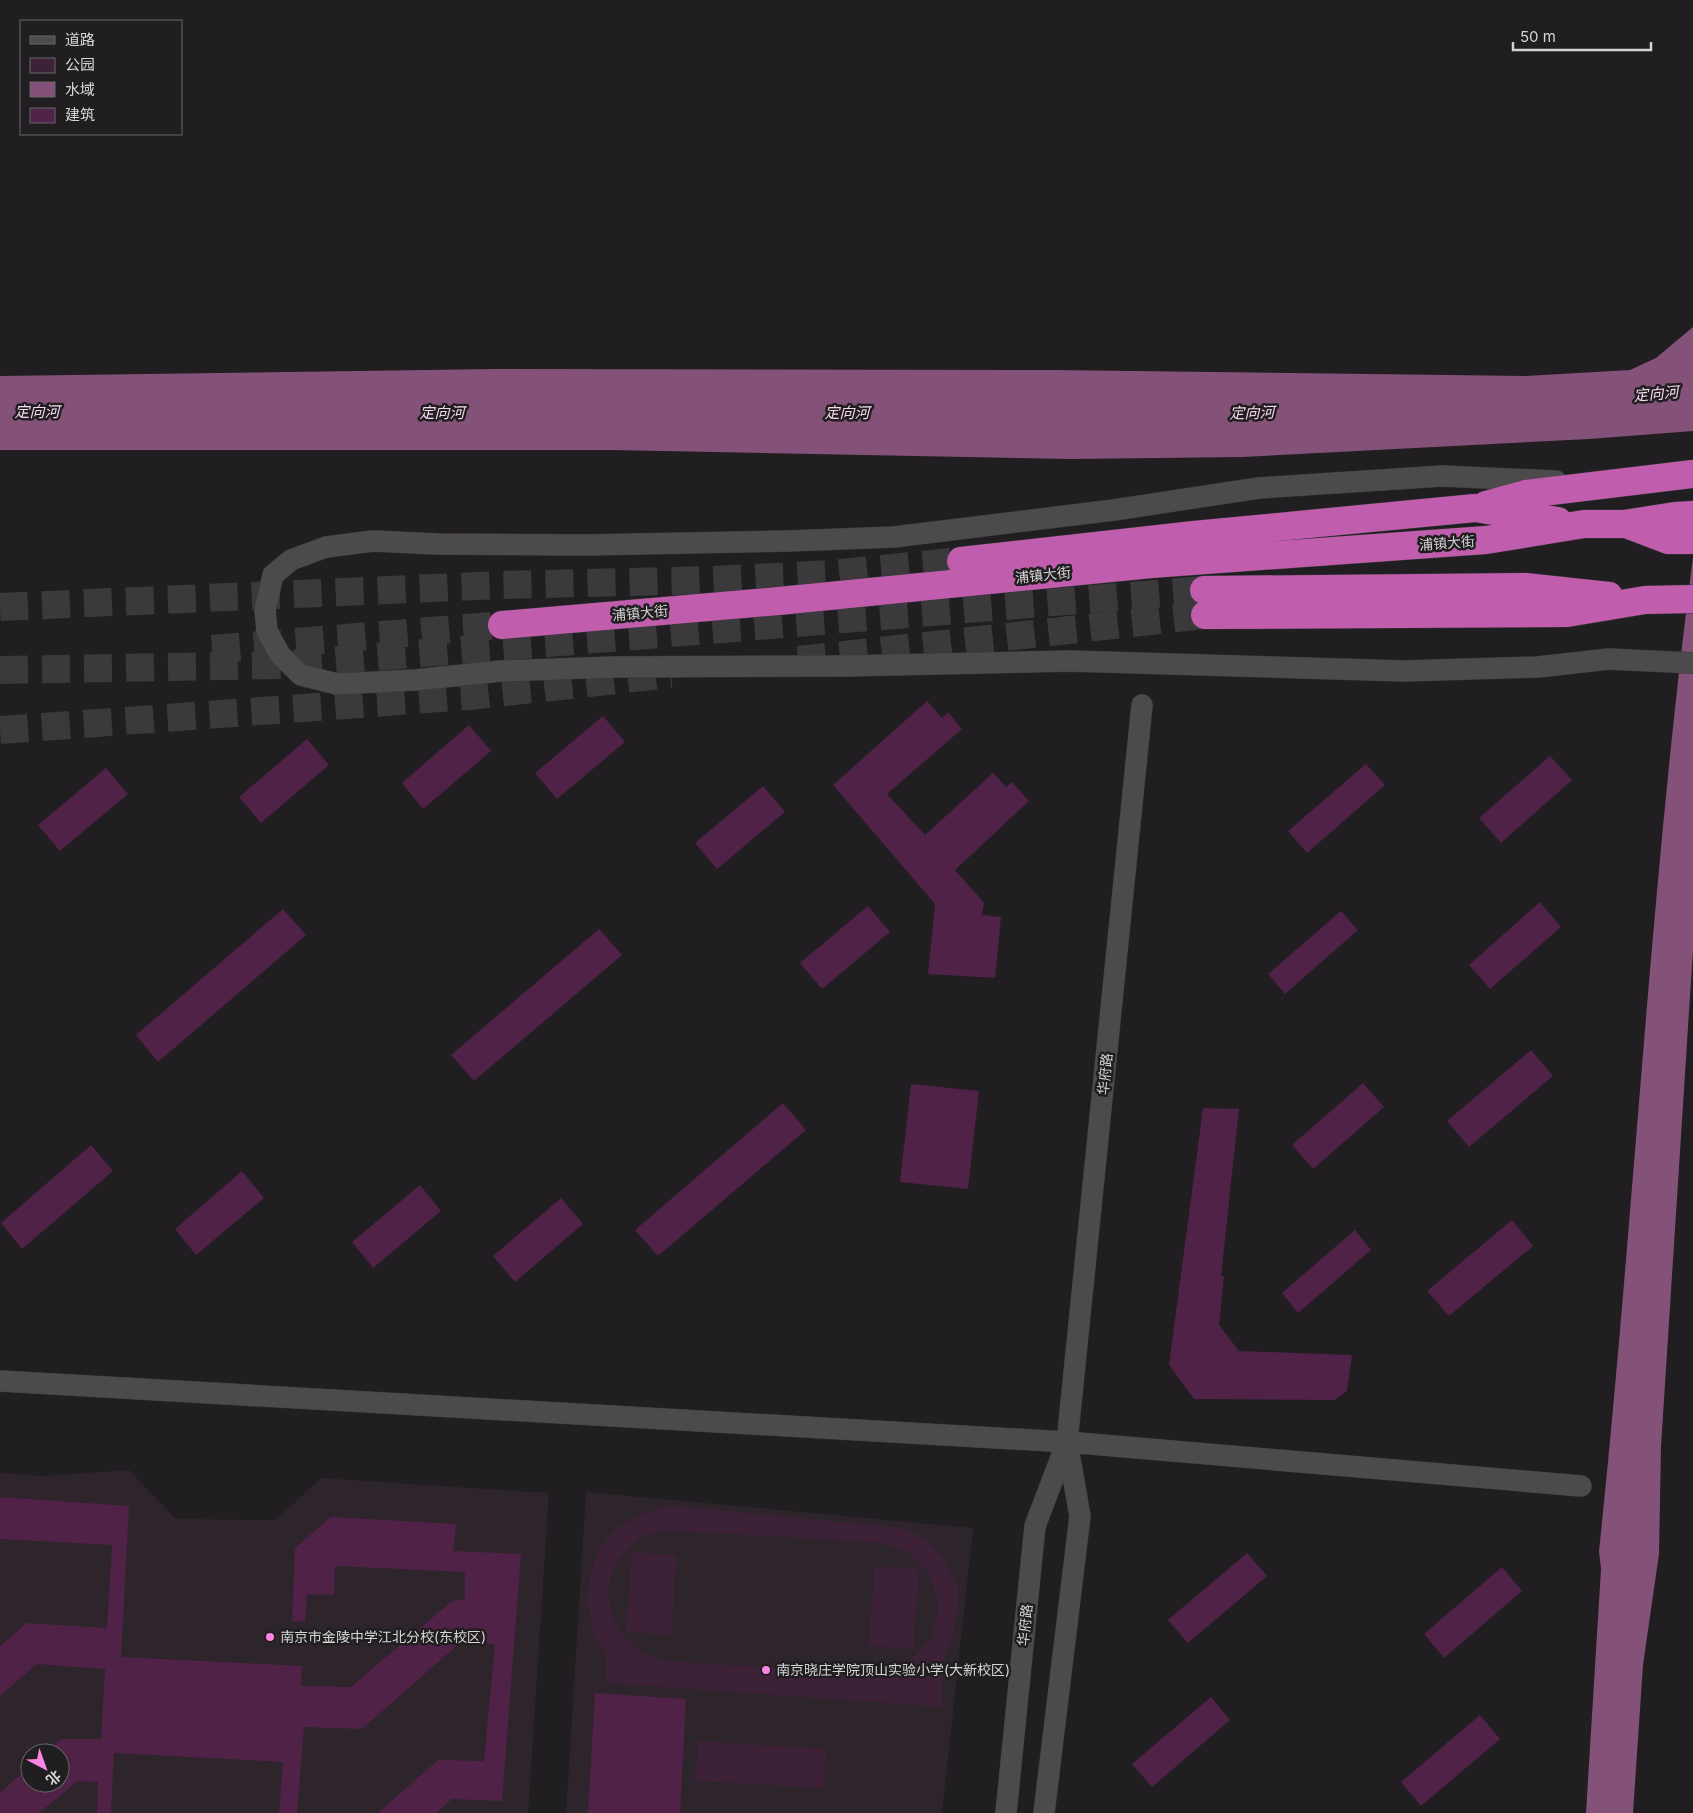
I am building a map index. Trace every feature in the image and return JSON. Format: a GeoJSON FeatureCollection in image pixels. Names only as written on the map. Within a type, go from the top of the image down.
{"type":"FeatureCollection","features":[{"type":"Feature","properties":{"kind":"highway"},"geometry":{"type":"LineString","coordinates":[[1475,508],[1526,494],[1693,474]]}},
{"type":"Feature","properties":{"kind":"highway","name":"浦镇大街"},"geometry":{"type":"LineString","coordinates":[[961,561],[1194,535],[1475,508],[1584,524],[1624,524],[1682,528]]}},
{"type":"Feature","properties":{"kind":"highway","name":"浦镇大街"},"geometry":{"type":"LineString","coordinates":[[502,626],[1151,564],[1486,540],[1584,524]]}},
{"type":"Feature","properties":{"kind":"highway"},"geometry":{"type":"LineString","coordinates":[[1205,602],[1568,612],[1669,599]]}},
{"type":"Feature","properties":{"kind":"street"},"geometry":{"type":"LineString","coordinates":[[1609,484],[1442,476],[1258,488],[1104,512],[885,537],[586,545],[438,544],[373,541],[326,547],[291,560],[272,575],[265,610],[266,624],[267,631],[280,655],[301,675],[337,684],[416,680],[501,672],[613,667],[845,666],[1069,661],[1404,671],[1538,667],[1609,659],[1693,663]]}},
{"type":"Feature","properties":{"kind":"street","name":"华府路"},"geometry":{"type":"LineString","coordinates":[[1044,1813],[1080,1516],[1068,1442],[1142,706]]}},
{"type":"Feature","properties":{"kind":"street"},"geometry":{"type":"LineString","coordinates":[[0,1382],[1068,1442],[1581,1486]]}},
{"type":"Feature","properties":{"kind":"street","name":"华府路"},"geometry":{"type":"LineString","coordinates":[[1006,1813],[1035,1526],[1068,1442]]}},
{"type":"Feature","properties":{"kind":"shaded area","name":"南京市金陵中学江北分校(东校区)"},"geometry":{"type":"Polygon","coordinates":[[[129,1470],[176,1519],[276,1520],[321,1478],[549,1493],[528,1813],[0,1813],[0,1473],[42,1476],[129,1470]]]}},
{"type":"Feature","properties":{"kind":"shaded area","name":"南京晓庄学院顶山实验小学(大新校区)"},"geometry":{"type":"Polygon","coordinates":[[[586,1492],[973,1528],[942,1813],[566,1813],[586,1492]]]}},
{"type":"Feature","properties":{"kind":"green space"},"geometry":{"type":"Polygon","coordinates":[[[672,1506],[903,1528],[927,1540],[947,1563],[958,1588],[954,1634],[943,1661],[941,1707],[605,1683],[606,1654],[594,1636],[587,1602],[590,1575],[599,1548],[620,1526],[644,1513],[672,1506]],[[664,1530],[639,1539],[623,1553],[610,1581],[609,1596],[612,1611],[617,1625],[641,1652],[663,1661],[886,1674],[912,1659],[933,1636],[939,1605],[930,1575],[910,1554],[884,1543],[664,1530]]]}},
{"type":"Feature","properties":{"kind":"green space"},"geometry":{"type":"Polygon","coordinates":[[[632,1552],[677,1555],[671,1635],[626,1632],[632,1552]]]}},
{"type":"Feature","properties":{"kind":"green space"},"geometry":{"type":"Polygon","coordinates":[[[875,1566],[919,1569],[913,1649],[868,1646],[875,1566]]]}},
{"type":"Feature","properties":{"kind":"green space"},"geometry":{"type":"Polygon","coordinates":[[[698,1741],[826,1749],[824,1788],[695,1781],[698,1741]]]}},
{"type":"Feature","properties":{"kind":"water","name":"定向河"},"geometry":{"type":"Polygon","coordinates":[[[1693,327],[1693,431],[1589,439],[1242,457],[1070,459],[612,450],[0,450],[0,376],[495,369],[1053,370],[1526,376],[1630,370],[1656,358],[1693,327]]]}},
{"type":"Feature","properties":{"kind":"water"},"geometry":{"type":"Polygon","coordinates":[[[1693,557],[1693,950],[1661,1446],[1659,1554],[1643,1665],[1633,1813],[1586,1813],[1601,1569],[1599,1551],[1665,805],[1693,557]]]}},
{"type":"Feature","properties":{"kind":"building"},"geometry":{"type":"Polygon","coordinates":[[[927,701],[942,718],[948,712],[962,729],[887,794],[925,835],[993,773],[1006,787],[1012,782],[1029,801],[955,870],[984,903],[982,915],[1001,917],[995,978],[928,974],[935,904],[833,785],[927,701]]]}},
{"type":"Feature","properties":{"kind":"building"},"geometry":{"type":"Polygon","coordinates":[[[603,716],[625,742],[557,799],[535,773],[603,716]]]}},
{"type":"Feature","properties":{"kind":"building"},"geometry":{"type":"Polygon","coordinates":[[[469,725],[491,751],[423,809],[402,783],[469,725]]]}},
{"type":"Feature","properties":{"kind":"building"},"geometry":{"type":"Polygon","coordinates":[[[307,739],[329,765],[261,823],[239,797],[307,739]]]}},
{"type":"Feature","properties":{"kind":"building"},"geometry":{"type":"Polygon","coordinates":[[[1550,756],[1572,780],[1501,843],[1479,818],[1550,756]]]}},
{"type":"Feature","properties":{"kind":"building"},"geometry":{"type":"Polygon","coordinates":[[[1366,764],[1385,785],[1307,853],[1288,831],[1366,764]]]}},
{"type":"Feature","properties":{"kind":"building"},"geometry":{"type":"Polygon","coordinates":[[[106,768],[128,794],[60,851],[38,825],[106,768]]]}},
{"type":"Feature","properties":{"kind":"building"},"geometry":{"type":"Polygon","coordinates":[[[763,786],[785,812],[717,869],[695,843],[763,786]]]}},
{"type":"Feature","properties":{"kind":"building"},"geometry":{"type":"Polygon","coordinates":[[[1540,902],[1561,927],[1490,989],[1469,965],[1540,902]]]}},
{"type":"Feature","properties":{"kind":"building"},"geometry":{"type":"Polygon","coordinates":[[[868,906],[890,932],[822,989],[800,963],[868,906]]]}},
{"type":"Feature","properties":{"kind":"building"},"geometry":{"type":"Polygon","coordinates":[[[283,909],[306,935],[158,1062],[136,1035],[283,909]]]}},
{"type":"Feature","properties":{"kind":"building"},"geometry":{"type":"Polygon","coordinates":[[[1341,911],[1358,930],[1285,994],[1268,974],[1341,911]]]}},
{"type":"Feature","properties":{"kind":"building"},"geometry":{"type":"Polygon","coordinates":[[[599,929],[622,955],[474,1081],[451,1055],[599,929]]]}},
{"type":"Feature","properties":{"kind":"building"},"geometry":{"type":"Polygon","coordinates":[[[1531,1050],[1553,1076],[1469,1147],[1447,1121],[1531,1050]]]}},
{"type":"Feature","properties":{"kind":"building"},"geometry":{"type":"Polygon","coordinates":[[[1363,1083],[1384,1107],[1313,1169],[1292,1145],[1363,1083]]]}},
{"type":"Feature","properties":{"kind":"building"},"geometry":{"type":"Polygon","coordinates":[[[911,1084],[979,1091],[968,1189],[900,1182],[911,1084]]]}},
{"type":"Feature","properties":{"kind":"building"},"geometry":{"type":"Polygon","coordinates":[[[783,1103],[806,1130],[658,1256],[635,1230],[783,1103]]]}},
{"type":"Feature","properties":{"kind":"building"},"geometry":{"type":"Polygon","coordinates":[[[1203,1108],[1239,1109],[1221,1276],[1224,1276],[1219,1325],[1239,1351],[1352,1355],[1347,1391],[1334,1400],[1194,1399],[1169,1365],[1203,1108]]]}},
{"type":"Feature","properties":{"kind":"building"},"geometry":{"type":"Polygon","coordinates":[[[91,1145],[113,1171],[22,1249],[1,1223],[91,1145]]]}},
{"type":"Feature","properties":{"kind":"building"},"geometry":{"type":"Polygon","coordinates":[[[242,1171],[264,1198],[196,1255],[175,1229],[242,1171]]]}},
{"type":"Feature","properties":{"kind":"building"},"geometry":{"type":"Polygon","coordinates":[[[420,1185],[441,1211],[373,1268],[352,1242],[420,1185]]]}},
{"type":"Feature","properties":{"kind":"building"},"geometry":{"type":"Polygon","coordinates":[[[561,1198],[583,1224],[515,1282],[493,1256],[561,1198]]]}},
{"type":"Feature","properties":{"kind":"building"},"geometry":{"type":"Polygon","coordinates":[[[1512,1220],[1533,1246],[1449,1316],[1427,1291],[1512,1220]]]}},
{"type":"Feature","properties":{"kind":"building"},"geometry":{"type":"Polygon","coordinates":[[[1355,1230],[1371,1250],[1298,1313],[1282,1293],[1355,1230]]]}},
{"type":"Feature","properties":{"kind":"building"},"geometry":{"type":"Polygon","coordinates":[[[0,1497],[129,1506],[121,1657],[302,1666],[301,1686],[351,1687],[452,1601],[465,1599],[465,1572],[335,1566],[334,1595],[307,1594],[305,1622],[292,1621],[295,1548],[331,1517],[456,1524],[453,1551],[521,1554],[502,1801],[452,1799],[436,1813],[378,1813],[438,1760],[484,1761],[495,1644],[462,1641],[362,1729],[304,1727],[297,1813],[279,1813],[283,1762],[114,1753],[111,1813],[97,1813],[98,1782],[78,1781],[70,1788],[70,1743],[56,1743],[61,1739],[101,1739],[105,1669],[37,1664],[0,1696],[0,1646],[27,1623],[107,1628],[112,1545],[0,1539],[0,1497]]]}},
{"type":"Feature","properties":{"kind":"building"},"geometry":{"type":"Polygon","coordinates":[[[1247,1553],[1267,1576],[1188,1643],[1168,1620],[1247,1553]]]}},
{"type":"Feature","properties":{"kind":"building"},"geometry":{"type":"Polygon","coordinates":[[[1502,1567],[1522,1591],[1444,1658],[1424,1634],[1502,1567]]]}},
{"type":"Feature","properties":{"kind":"building"},"geometry":{"type":"Polygon","coordinates":[[[595,1693],[686,1699],[680,1813],[588,1813],[595,1693]]]}},
{"type":"Feature","properties":{"kind":"building"},"geometry":{"type":"Polygon","coordinates":[[[1211,1697],[1230,1720],[1152,1787],[1132,1764],[1211,1697]]]}},
{"type":"Feature","properties":{"kind":"building"},"geometry":{"type":"Polygon","coordinates":[[[1480,1715],[1500,1739],[1421,1806],[1401,1782],[1480,1715]]]}},
{"type":"Feature","properties":{"kind":"building"},"geometry":{"type":"Polygon","coordinates":[[[20,1775],[20,1793],[63,1793],[39,1813],[0,1813],[0,1793],[20,1775]]]}},
{"type":"Feature","properties":{"kind":"tunnel"},"geometry":{"type":"LineString","coordinates":[[0,607],[502,585],[712,580],[832,574],[961,561]]}},
{"type":"Feature","properties":{"kind":"tunnel"},"geometry":{"type":"LineString","coordinates":[[0,670],[276,665],[1204,590]]}},
{"type":"Feature","properties":{"kind":"tunnel"},"geometry":{"type":"LineString","coordinates":[[798,660],[1205,615]]}},
{"type":"Feature","properties":{"kind":"tunnel"},"geometry":{"type":"LineString","coordinates":[[212,649],[502,625]]}},
{"type":"Feature","properties":{"kind":"tunnel"},"geometry":{"type":"LineString","coordinates":[[0,730],[469,696],[671,674]]}},
{"type":"Feature","properties":{"kind":"place","name":"南京市金陵中学江北分校(东校区)"},"geometry":{"type":"Point","coordinates":[270,1637]}},
{"type":"Feature","properties":{"kind":"place","name":"南京晓庄学院顶山实验小学(大新校区)"},"geometry":{"type":"Point","coordinates":[766,1670]}}]}
